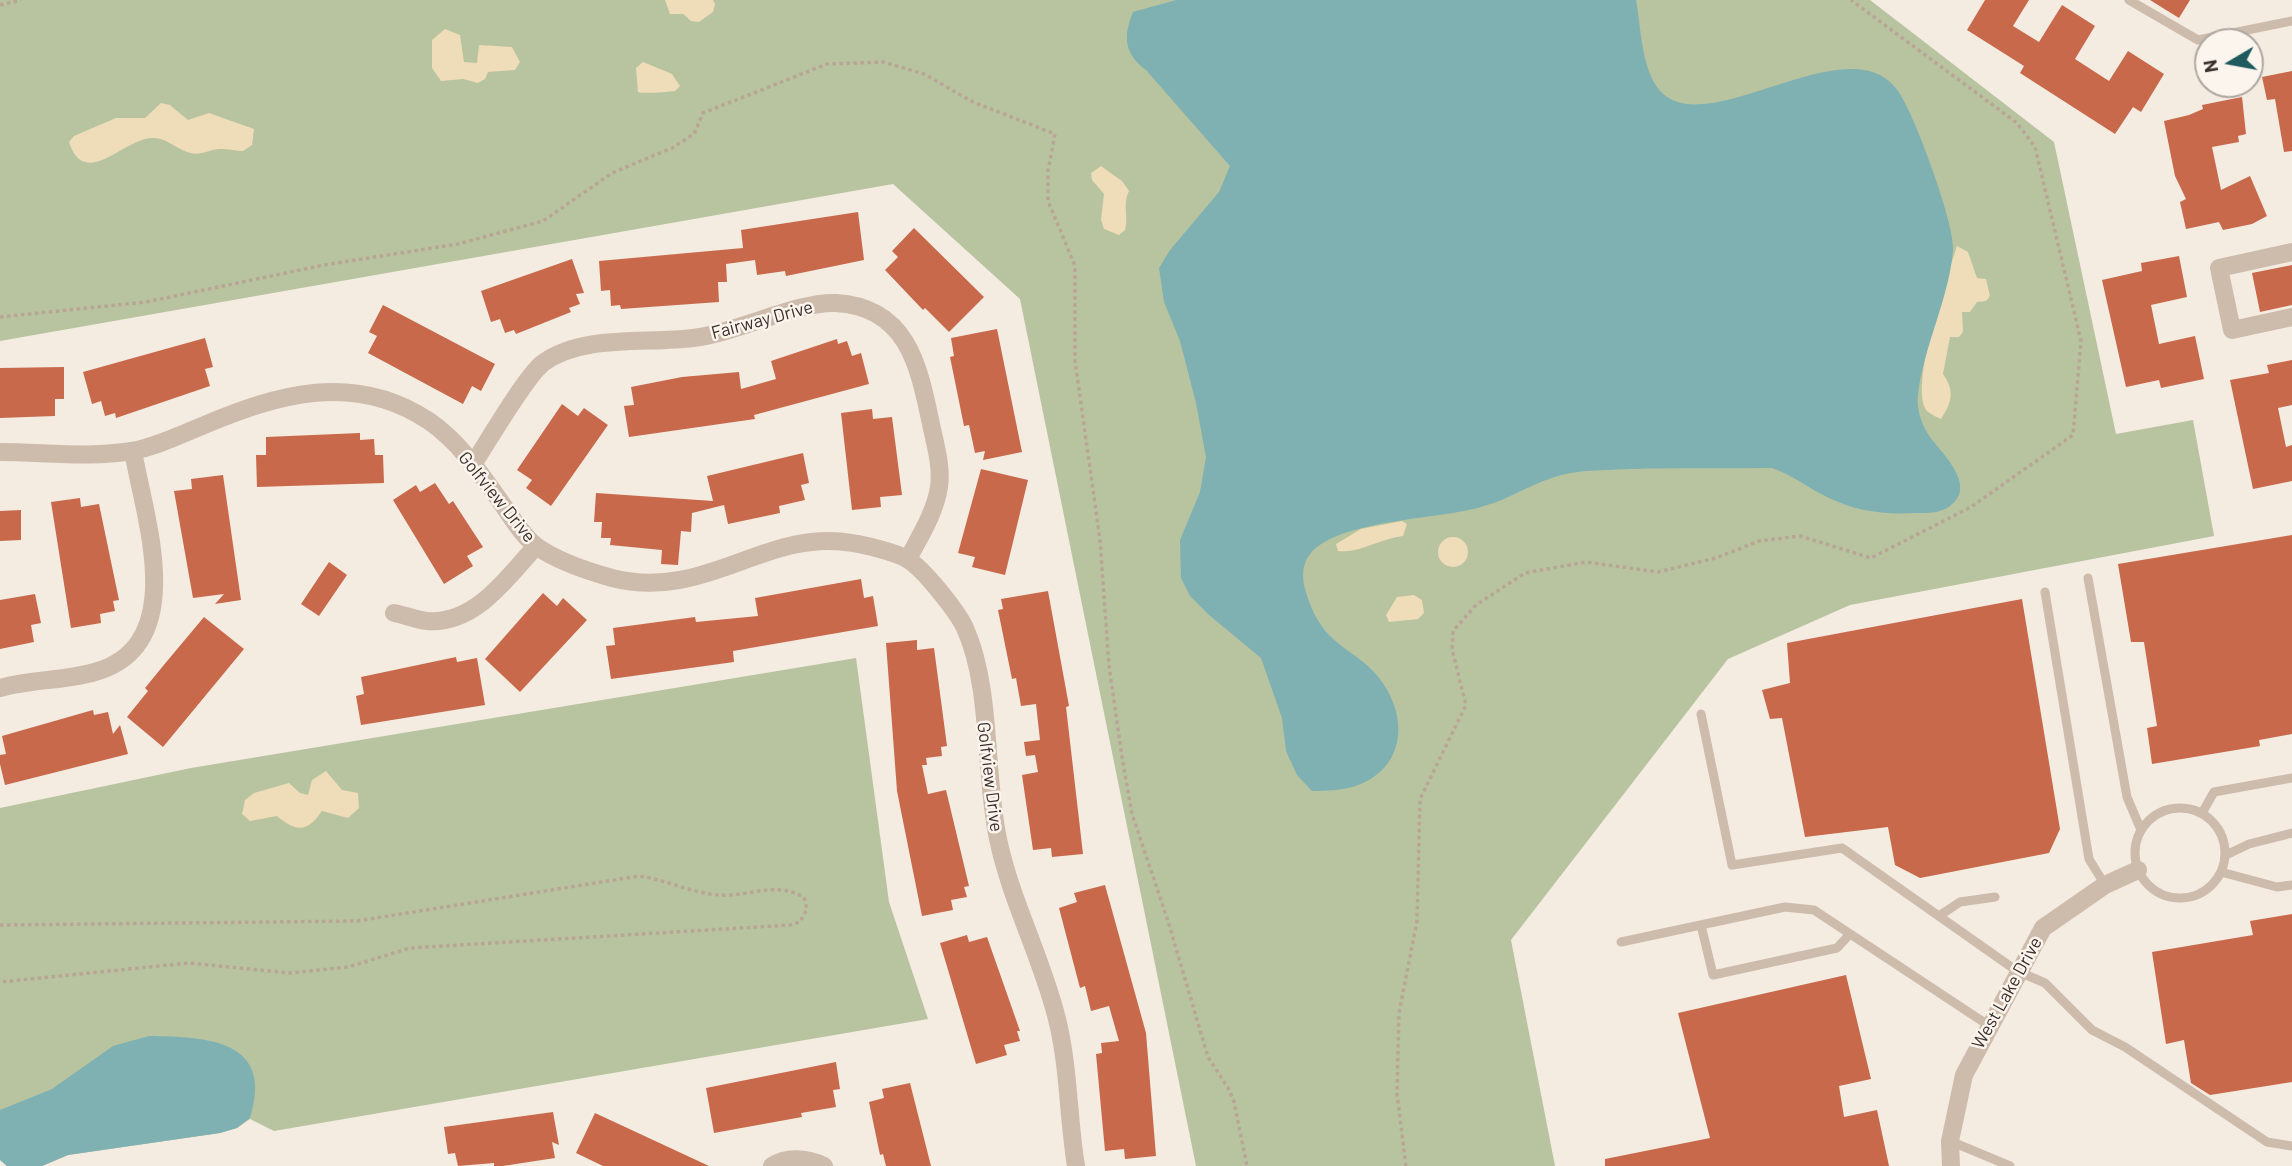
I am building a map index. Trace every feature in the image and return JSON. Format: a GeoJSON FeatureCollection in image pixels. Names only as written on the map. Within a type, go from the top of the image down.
{"type":"FeatureCollection","features":[{"type":"Feature","properties":{"kind":"street"},"geometry":{"type":"LineString","coordinates":[[2292,253],[2219,268],[2232,330],[2292,317]]}},
{"type":"Feature","properties":{"kind":"street","name":"Fairway Drive"},"geometry":{"type":"LineString","coordinates":[[474,463],[541,365],[562,351],[593,345],[696,338],[750,326],[816,304],[850,305],[880,315],[902,335],[919,367],[938,458],[940,484],[933,510],[908,559]]}},
{"type":"Feature","properties":{"kind":"street","name":"Golfview Drive"},"geometry":{"type":"LineString","coordinates":[[0,452],[133,451],[284,396],[356,393],[393,402],[430,422],[474,463],[519,528],[536,546],[603,576],[633,582],[662,583],[711,575],[775,549],[812,541],[847,542],[908,559],[952,606],[964,626],[976,660],[989,792],[998,841],[1013,897],[1057,1017],[1076,1166]]}},
{"type":"Feature","properties":{"kind":"street"},"geometry":{"type":"LineString","coordinates":[[0,688],[95,672],[115,664],[137,646],[151,619],[155,601],[152,559],[133,451]]}},
{"type":"Feature","properties":{"kind":"street"},"geometry":{"type":"LineString","coordinates":[[394,613],[427,621],[449,619],[470,611],[493,594],[536,546]]}},
{"type":"Feature","properties":{"kind":"street","name":"West Lake Drive"},"geometry":{"type":"LineString","coordinates":[[1951,1166],[1950,1141],[1964,1075],[2017,971],[2043,928],[2105,885],[2137,870]]}},
{"type":"Feature","properties":{"kind":"street"},"geometry":{"type":"LineString","coordinates":[[772,1166],[779,1161],[798,1159],[824,1166]]}},
{"type":"Feature","properties":{"kind":"lane"},"geometry":{"type":"LineString","coordinates":[[2129,0],[2198,40],[2292,21]]}},
{"type":"Feature","properties":{"kind":"lane"},"geometry":{"type":"LineString","coordinates":[[2088,578],[2127,797],[2141,830]]}},
{"type":"Feature","properties":{"kind":"lane"},"geometry":{"type":"LineString","coordinates":[[2045,592],[2089,859],[2105,885]]}},
{"type":"Feature","properties":{"kind":"lane"},"geometry":{"type":"LineString","coordinates":[[1701,714],[1732,865],[1842,848],[2017,971],[2045,982],[2092,1030],[2126,1047],[2267,1142],[2292,1146]]}},
{"type":"Feature","properties":{"kind":"lane"},"geometry":{"type":"LineString","coordinates":[[2202,813],[2214,792],[2292,778]]}},
{"type":"Feature","properties":{"kind":"lane"},"geometry":{"type":"LineString","coordinates":[[2175,808],[2202,813],[2220,831],[2226,856],[2221,872],[2207,889],[2186,899],[2157,893],[2145,883],[2137,870],[2134,856],[2141,830],[2150,819],[2175,808]]}},
{"type":"Feature","properties":{"kind":"lane"},"geometry":{"type":"LineString","coordinates":[[2226,856],[2249,844],[2292,833]]}},
{"type":"Feature","properties":{"kind":"lane"},"geometry":{"type":"LineString","coordinates":[[2221,872],[2277,887],[2292,885]]}},
{"type":"Feature","properties":{"kind":"lane"},"geometry":{"type":"LineString","coordinates":[[1939,916],[1960,902],[1995,897]]}},
{"type":"Feature","properties":{"kind":"lane"},"geometry":{"type":"LineString","coordinates":[[1621,942],[1785,907],[1814,910],[1989,1025]]}},
{"type":"Feature","properties":{"kind":"lane"},"geometry":{"type":"LineString","coordinates":[[1701,925],[1713,975],[1837,948],[1849,935]]}},
{"type":"Feature","properties":{"kind":"lane"},"geometry":{"type":"LineString","coordinates":[[1950,1141],[2010,1166]]}},
{"type":"Feature","properties":{"kind":"path"},"geometry":{"type":"LineString","coordinates":[[0,5],[20,0]]}},
{"type":"Feature","properties":{"kind":"path"},"geometry":{"type":"LineString","coordinates":[[1406,1166],[1397,1094],[1399,1013],[1417,921],[1420,799],[1466,705],[1452,649],[1452,631],[1476,605],[1525,573],[1586,562],[1658,572],[1716,558],[1759,541],[1800,536],[1871,558],[1971,507],[2073,435],[2081,341],[2035,147],[2017,123],[1851,0]]}},
{"type":"Feature","properties":{"kind":"path"},"geometry":{"type":"LineString","coordinates":[[0,317],[146,302],[313,267],[458,244],[543,221],[612,173],[671,148],[694,134],[703,113],[827,64],[883,62],[924,74],[973,102],[1055,134],[1048,171],[1048,201],[1075,266],[1074,361],[1100,540],[1109,666],[1132,814],[1168,921],[1208,1057],[1234,1102],[1247,1166]]}},
{"type":"Feature","properties":{"kind":"path"},"geometry":{"type":"LineString","coordinates":[[0,925],[357,920],[639,876],[662,879],[709,894],[729,895],[786,888],[804,897],[807,909],[800,922],[790,925],[410,948],[348,967],[290,973],[189,963],[0,982]]}},
{"type":"Feature","properties":{"kind":"green space"},"geometry":{"type":"Polygon","coordinates":[[[0,0],[1870,0],[2054,142],[2116,434],[2193,420],[2214,536],[1850,605],[1728,659],[1511,940],[1555,1166],[1196,1166],[1020,299],[893,184],[0,341],[0,0]]]}},
{"type":"Feature","properties":{"kind":"green space"},"geometry":{"type":"Polygon","coordinates":[[[856,658],[889,902],[928,1019],[274,1131],[250,1119],[237,1128],[220,1133],[68,1155],[42,1166],[7,1166],[0,1160],[0,808],[191,768],[856,658]]]}},
{"type":"Feature","properties":{"kind":"sand"},"geometry":{"type":"Polygon","coordinates":[[[665,0],[713,0],[715,4],[713,12],[699,22],[691,21],[683,14],[670,14],[665,0]]]}},
{"type":"Feature","properties":{"kind":"sand"},"geometry":{"type":"Polygon","coordinates":[[[445,29],[460,35],[464,62],[477,63],[479,45],[512,47],[520,62],[515,70],[488,72],[485,79],[478,83],[463,79],[441,81],[432,68],[432,40],[445,29]]]}},
{"type":"Feature","properties":{"kind":"sand"},"geometry":{"type":"Polygon","coordinates":[[[643,62],[672,74],[680,86],[675,91],[638,92],[636,68],[643,62]]]}},
{"type":"Feature","properties":{"kind":"sand"},"geometry":{"type":"Polygon","coordinates":[[[161,103],[170,105],[188,120],[209,113],[254,129],[252,145],[243,151],[218,149],[195,154],[155,138],[144,139],[96,162],[85,162],[76,156],[69,142],[74,136],[116,118],[145,118],[161,103]]]}},
{"type":"Feature","properties":{"kind":"sand"},"geometry":{"type":"Polygon","coordinates":[[[1101,166],[1122,181],[1129,191],[1125,230],[1119,235],[1104,229],[1101,220],[1104,194],[1092,180],[1091,173],[1101,166]]]}},
{"type":"Feature","properties":{"kind":"sand"},"geometry":{"type":"Polygon","coordinates":[[[1957,246],[1968,252],[1977,278],[1986,279],[1990,296],[1986,301],[1977,302],[1970,312],[1962,312],[1963,332],[1959,337],[1950,337],[1943,374],[1951,396],[1941,419],[1927,411],[1922,398],[1922,379],[1932,330],[1957,246]]]}},
{"type":"Feature","properties":{"kind":"sand"},"geometry":{"type":"Polygon","coordinates":[[[1402,521],[1407,524],[1403,536],[1354,550],[1338,551],[1336,544],[1361,529],[1402,521]]]}},
{"type":"Feature","properties":{"kind":"sand"},"geometry":{"type":"Polygon","coordinates":[[[1453,537],[1464,541],[1468,552],[1464,563],[1453,567],[1442,563],[1438,552],[1442,541],[1453,537]]]}},
{"type":"Feature","properties":{"kind":"sand"},"geometry":{"type":"Polygon","coordinates":[[[1414,595],[1422,600],[1424,613],[1418,619],[1389,622],[1386,615],[1397,597],[1414,595]]]}},
{"type":"Feature","properties":{"kind":"sand"},"geometry":{"type":"Polygon","coordinates":[[[326,771],[342,790],[358,793],[359,808],[348,818],[322,811],[311,823],[301,828],[290,825],[277,816],[250,821],[242,814],[245,800],[254,793],[289,783],[300,793],[308,795],[312,780],[326,771]]]}},
{"type":"Feature","properties":{"kind":"water"},"geometry":{"type":"Polygon","coordinates":[[[1176,0],[1636,0],[1645,56],[1652,78],[1657,87],[1678,102],[1706,104],[1812,75],[1846,69],[1875,73],[1898,91],[1914,121],[1948,217],[1952,237],[1951,268],[1925,358],[1918,399],[1925,430],[1959,478],[1958,498],[1946,509],[1937,512],[1892,513],[1859,509],[1838,502],[1772,468],[1586,471],[1543,481],[1481,507],[1365,527],[1324,542],[1305,562],[1303,580],[1309,601],[1324,630],[1369,667],[1382,682],[1394,704],[1398,728],[1394,752],[1388,763],[1372,778],[1344,789],[1312,791],[1297,775],[1286,751],[1282,718],[1261,658],[1190,596],[1181,578],[1180,540],[1200,492],[1206,457],[1180,341],[1164,302],[1159,268],[1170,250],[1219,192],[1230,166],[1133,58],[1130,51],[1127,37],[1133,12],[1176,0]]]}},
{"type":"Feature","properties":{"kind":"water"},"geometry":{"type":"Polygon","coordinates":[[[149,1036],[213,1042],[230,1048],[244,1058],[253,1072],[255,1092],[250,1118],[237,1128],[220,1133],[68,1155],[42,1166],[7,1166],[0,1160],[0,1110],[52,1089],[113,1046],[149,1036]]]}},
{"type":"Feature","properties":{"kind":"building"},"geometry":{"type":"Polygon","coordinates":[[[1985,0],[2029,0],[2013,26],[2039,42],[2062,5],[2095,26],[2075,59],[2109,81],[2128,51],[2164,74],[2141,112],[2133,107],[2115,134],[2020,73],[2024,66],[1967,30],[1985,0]]]}},
{"type":"Feature","properties":{"kind":"building"},"geometry":{"type":"Polygon","coordinates":[[[2150,0],[2190,0],[2179,18],[2150,0]]]}},
{"type":"Feature","properties":{"kind":"building"},"geometry":{"type":"Polygon","coordinates":[[[2292,71],[2292,151],[2284,152],[2275,99],[2267,100],[2264,77],[2292,71]]]}},
{"type":"Feature","properties":{"kind":"building"},"geometry":{"type":"Polygon","coordinates":[[[2242,98],[2246,134],[2238,136],[2239,142],[2212,147],[2221,190],[2250,176],[2267,216],[2252,224],[2223,230],[2219,222],[2186,229],[2180,202],[2186,199],[2175,176],[2164,121],[2189,115],[2203,109],[2202,105],[2242,98]]]}},
{"type":"Feature","properties":{"kind":"building"},"geometry":{"type":"Polygon","coordinates":[[[858,212],[864,260],[786,276],[785,271],[757,275],[755,260],[726,264],[727,282],[718,282],[719,302],[621,309],[620,305],[611,306],[610,290],[601,291],[599,261],[743,248],[741,230],[858,212]]]}},
{"type":"Feature","properties":{"kind":"building"},"geometry":{"type":"Polygon","coordinates":[[[914,228],[984,297],[949,332],[925,308],[923,310],[885,270],[898,257],[892,251],[914,228]]]}},
{"type":"Feature","properties":{"kind":"building"},"geometry":{"type":"Polygon","coordinates":[[[2179,256],[2187,297],[2151,305],[2159,344],[2195,336],[2204,379],[2161,388],[2159,380],[2126,387],[2102,280],[2142,271],[2141,263],[2179,256]]]}},
{"type":"Feature","properties":{"kind":"building"},"geometry":{"type":"Polygon","coordinates":[[[572,259],[584,293],[576,294],[580,304],[569,308],[571,312],[516,334],[514,330],[505,333],[500,319],[491,322],[481,291],[572,259]]]}},
{"type":"Feature","properties":{"kind":"building"},"geometry":{"type":"Polygon","coordinates":[[[2292,265],[2292,305],[2260,312],[2252,273],[2292,265]]]}},
{"type":"Feature","properties":{"kind":"building"},"geometry":{"type":"Polygon","coordinates":[[[383,305],[495,364],[481,391],[472,386],[463,404],[368,353],[377,336],[369,332],[383,305]]]}},
{"type":"Feature","properties":{"kind":"building"},"geometry":{"type":"Polygon","coordinates":[[[997,329],[1022,452],[983,460],[985,451],[975,453],[969,425],[964,426],[950,357],[954,356],[951,338],[997,329]]]}},
{"type":"Feature","properties":{"kind":"building"},"geometry":{"type":"Polygon","coordinates":[[[205,338],[213,367],[205,369],[210,386],[116,418],[115,413],[105,416],[101,401],[92,404],[83,372],[205,338]]]}},
{"type":"Feature","properties":{"kind":"building"},"geometry":{"type":"Polygon","coordinates":[[[837,339],[838,344],[847,341],[852,356],[861,353],[869,384],[754,415],[755,419],[629,437],[624,406],[634,405],[631,387],[682,377],[739,372],[741,389],[776,379],[771,361],[837,339]]]}},
{"type":"Feature","properties":{"kind":"building"},"geometry":{"type":"Polygon","coordinates":[[[2292,360],[2292,405],[2278,408],[2286,447],[2292,445],[2292,481],[2253,489],[2230,380],[2269,373],[2267,365],[2292,360]]]}},
{"type":"Feature","properties":{"kind":"building"},"geometry":{"type":"Polygon","coordinates":[[[64,367],[64,399],[55,399],[55,416],[0,418],[0,368],[64,367]]]}},
{"type":"Feature","properties":{"kind":"building"},"geometry":{"type":"Polygon","coordinates":[[[562,404],[578,416],[584,408],[608,425],[551,506],[526,488],[532,480],[517,470],[562,404]]]}},
{"type":"Feature","properties":{"kind":"building"},"geometry":{"type":"Polygon","coordinates":[[[872,409],[873,419],[892,417],[902,495],[880,497],[881,507],[852,510],[841,413],[872,409]]]}},
{"type":"Feature","properties":{"kind":"building"},"geometry":{"type":"Polygon","coordinates":[[[360,433],[360,440],[374,439],[375,455],[383,455],[384,483],[257,487],[256,455],[266,455],[266,437],[360,433]]]}},
{"type":"Feature","properties":{"kind":"building"},"geometry":{"type":"Polygon","coordinates":[[[803,453],[809,483],[801,485],[805,500],[779,506],[780,513],[728,524],[724,505],[692,513],[691,532],[681,531],[678,565],[661,564],[662,550],[610,545],[611,538],[601,538],[602,522],[594,522],[596,493],[713,501],[707,476],[803,453]]]}},
{"type":"Feature","properties":{"kind":"building"},"geometry":{"type":"Polygon","coordinates":[[[981,469],[1028,480],[1005,575],[972,567],[975,557],[958,553],[981,469]]]}},
{"type":"Feature","properties":{"kind":"building"},"geometry":{"type":"Polygon","coordinates":[[[223,475],[241,600],[215,604],[224,594],[193,598],[174,491],[192,489],[191,479],[223,475]]]}},
{"type":"Feature","properties":{"kind":"building"},"geometry":{"type":"Polygon","coordinates":[[[435,483],[449,504],[453,501],[483,547],[467,556],[473,566],[444,584],[393,500],[416,485],[420,492],[435,483]]]}},
{"type":"Feature","properties":{"kind":"building"},"geometry":{"type":"Polygon","coordinates":[[[80,498],[81,507],[99,504],[119,600],[113,601],[115,611],[100,614],[101,623],[71,628],[51,502],[80,498]]]}},
{"type":"Feature","properties":{"kind":"building"},"geometry":{"type":"Polygon","coordinates":[[[21,510],[21,540],[0,541],[0,511],[21,510]]]}},
{"type":"Feature","properties":{"kind":"building"},"geometry":{"type":"Polygon","coordinates":[[[2292,535],[2292,734],[2259,740],[2260,746],[2152,764],[2147,728],[2157,726],[2144,642],[2131,642],[2118,564],[2292,535]]]}},
{"type":"Feature","properties":{"kind":"building"},"geometry":{"type":"Polygon","coordinates":[[[329,562],[347,575],[319,616],[301,604],[329,562]]]}},
{"type":"Feature","properties":{"kind":"building"},"geometry":{"type":"Polygon","coordinates":[[[861,579],[864,598],[873,596],[878,626],[733,651],[734,662],[611,679],[606,646],[615,645],[613,628],[695,617],[696,622],[758,616],[755,598],[861,579]]]}},
{"type":"Feature","properties":{"kind":"building"},"geometry":{"type":"Polygon","coordinates":[[[1048,591],[1069,706],[1066,707],[1083,854],[1052,857],[1051,848],[1033,850],[1022,775],[1038,772],[1035,755],[1026,756],[1024,742],[1040,740],[1036,704],[1021,706],[1016,678],[1012,679],[998,610],[1003,609],[1001,599],[1048,591]]]}},
{"type":"Feature","properties":{"kind":"building"},"geometry":{"type":"Polygon","coordinates":[[[543,593],[557,606],[563,598],[587,620],[520,692],[485,659],[543,593]]]}},
{"type":"Feature","properties":{"kind":"building"},"geometry":{"type":"Polygon","coordinates":[[[35,594],[41,623],[31,625],[34,642],[0,649],[0,600],[35,594]]]}},
{"type":"Feature","properties":{"kind":"building"},"geometry":{"type":"Polygon","coordinates":[[[2022,599],[2060,829],[2049,853],[1920,878],[1895,865],[1888,827],[1805,837],[1782,718],[1770,719],[1762,690],[1790,683],[1787,643],[2022,599]]]}},
{"type":"Feature","properties":{"kind":"building"},"geometry":{"type":"Polygon","coordinates":[[[204,617],[244,649],[163,747],[127,717],[148,691],[145,688],[204,617]]]}},
{"type":"Feature","properties":{"kind":"building"},"geometry":{"type":"Polygon","coordinates":[[[917,640],[917,650],[934,648],[947,746],[941,747],[942,756],[926,758],[927,765],[922,765],[928,794],[946,790],[969,886],[964,887],[967,897],[951,900],[953,910],[922,916],[897,791],[886,643],[917,640]]]}},
{"type":"Feature","properties":{"kind":"building"},"geometry":{"type":"Polygon","coordinates":[[[456,657],[457,662],[477,658],[485,705],[361,725],[356,696],[364,694],[361,677],[456,657]]]}},
{"type":"Feature","properties":{"kind":"building"},"geometry":{"type":"Polygon","coordinates":[[[93,710],[94,715],[108,712],[113,734],[120,725],[128,754],[5,785],[0,764],[0,755],[6,754],[2,736],[93,710]]]}},
{"type":"Feature","properties":{"kind":"building"},"geometry":{"type":"Polygon","coordinates":[[[1105,885],[1146,1033],[1156,1156],[1125,1159],[1124,1149],[1105,1151],[1096,1054],[1102,1053],[1101,1043],[1119,1041],[1109,1006],[1091,1011],[1085,986],[1080,988],[1059,908],[1077,902],[1074,893],[1105,885]]]}},
{"type":"Feature","properties":{"kind":"building"},"geometry":{"type":"Polygon","coordinates":[[[2292,914],[2292,1082],[2210,1095],[2191,1083],[2184,1040],[2166,1044],[2152,952],[2253,935],[2250,921],[2292,914]]]}},
{"type":"Feature","properties":{"kind":"building"},"geometry":{"type":"Polygon","coordinates":[[[967,935],[969,942],[987,937],[1020,1031],[1017,1031],[1020,1041],[1004,1045],[1007,1055],[976,1064],[940,943],[967,935]]]}},
{"type":"Feature","properties":{"kind":"building"},"geometry":{"type":"Polygon","coordinates":[[[1846,975],[1871,1079],[1839,1086],[1844,1117],[1877,1110],[1889,1166],[1605,1166],[1605,1159],[1710,1138],[1678,1013],[1846,975]]]}},
{"type":"Feature","properties":{"kind":"building"},"geometry":{"type":"Polygon","coordinates":[[[836,1062],[840,1089],[833,1090],[836,1107],[801,1113],[802,1117],[714,1133],[706,1088],[836,1062]]]}},
{"type":"Feature","properties":{"kind":"building"},"geometry":{"type":"Polygon","coordinates":[[[910,1083],[931,1166],[886,1166],[883,1154],[880,1155],[869,1102],[884,1098],[882,1089],[910,1083]]]}},
{"type":"Feature","properties":{"kind":"building"},"geometry":{"type":"Polygon","coordinates":[[[553,1112],[559,1145],[552,1142],[555,1158],[503,1166],[494,1166],[494,1163],[458,1166],[455,1153],[448,1154],[444,1127],[553,1112]]]}},
{"type":"Feature","properties":{"kind":"building"},"geometry":{"type":"Polygon","coordinates":[[[595,1113],[709,1166],[603,1166],[576,1153],[595,1113]]]}}]}
